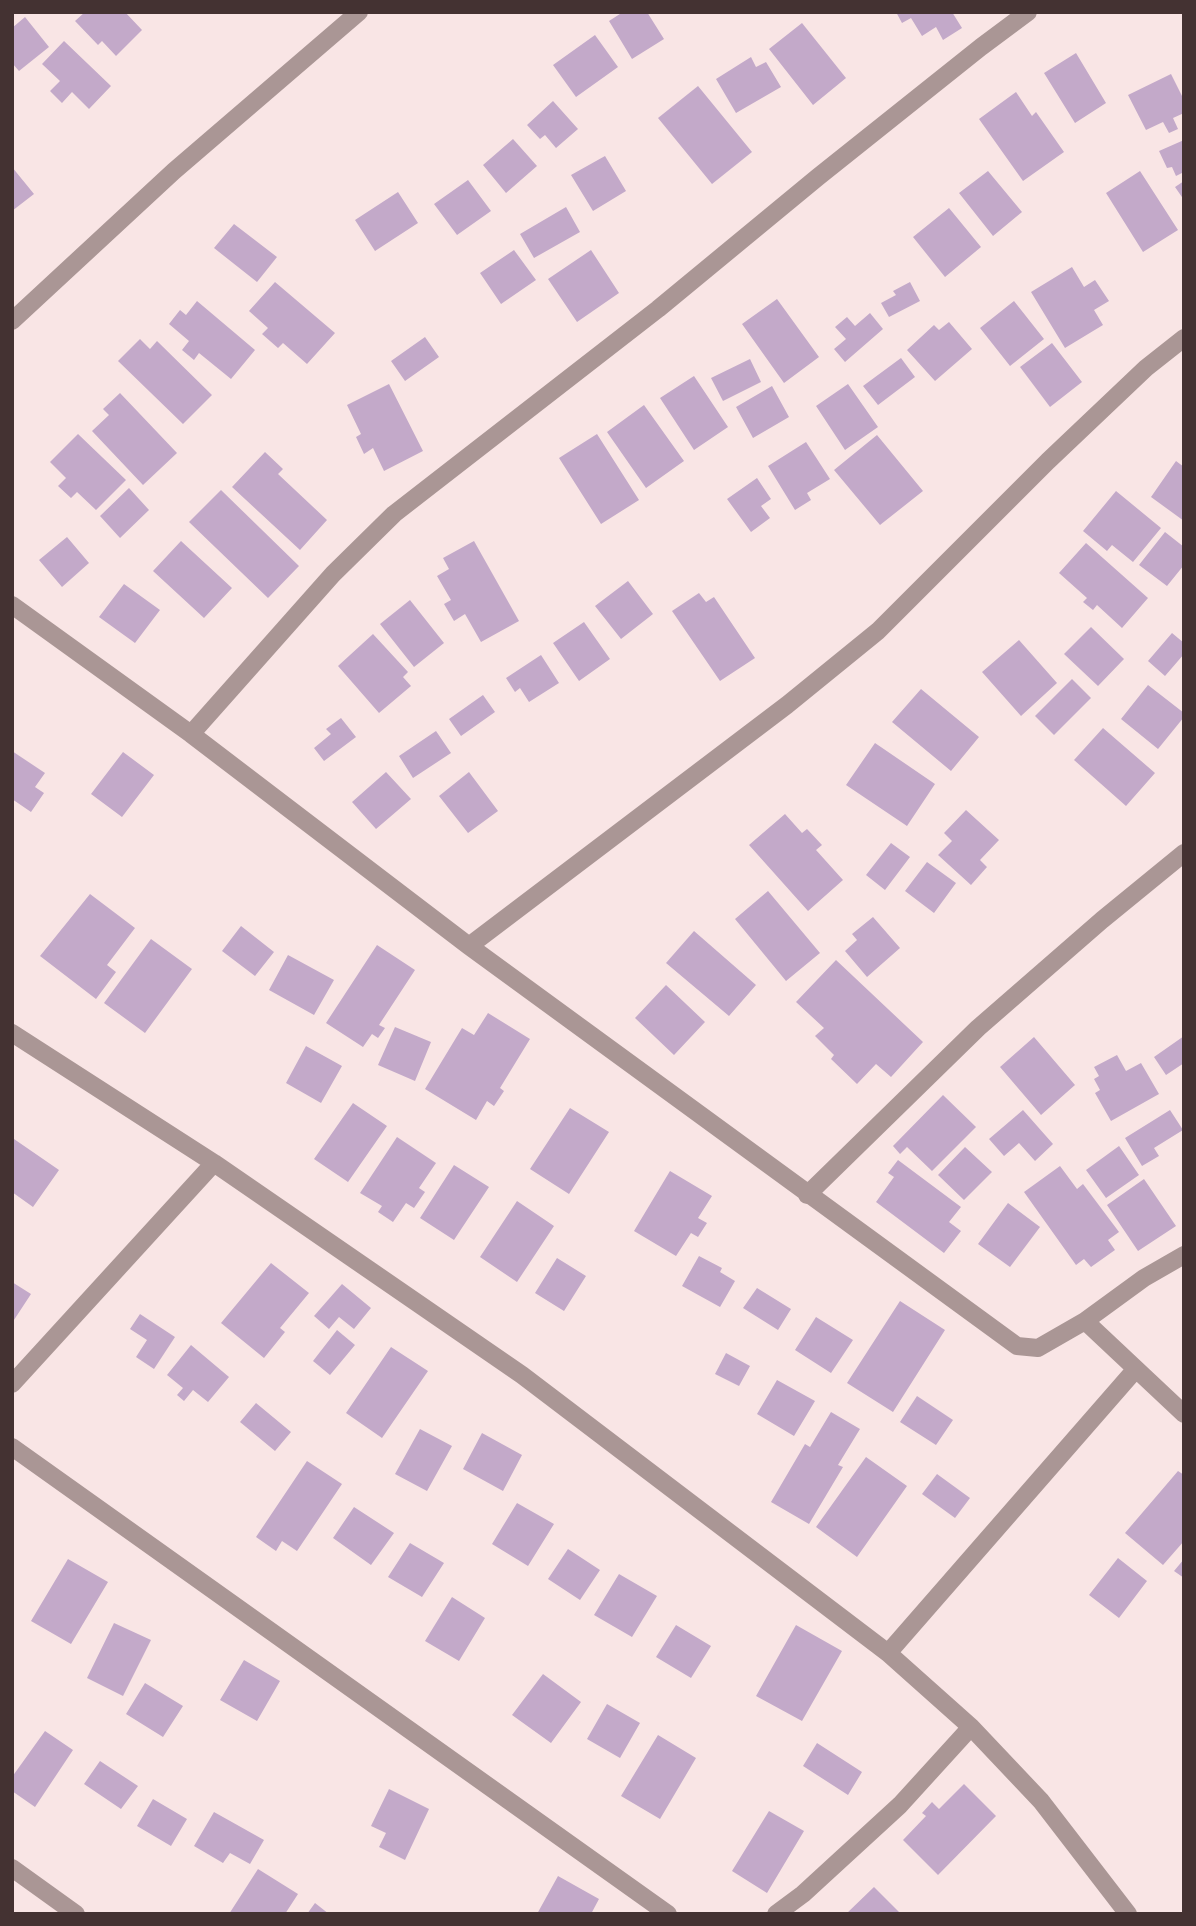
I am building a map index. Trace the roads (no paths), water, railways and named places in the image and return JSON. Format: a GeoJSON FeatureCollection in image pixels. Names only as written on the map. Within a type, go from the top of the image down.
{"type":"FeatureCollection","features":[{"type":"Feature","properties":{"kind":"street"},"geometry":{"type":"LineString","coordinates":[[12,321],[174,171],[359,12]]}},
{"type":"Feature","properties":{"kind":"street"},"geometry":{"type":"LineString","coordinates":[[191,734],[333,574],[394,514],[658,309],[839,160],[1028,12]]}},
{"type":"Feature","properties":{"kind":"street"},"geometry":{"type":"LineString","coordinates":[[469,946],[787,705],[878,631],[1058,452],[1146,368],[1184,338]]}},
{"type":"Feature","properties":{"kind":"street"},"geometry":{"type":"LineString","coordinates":[[12,605],[191,734],[469,946],[1017,1346],[1038,1348],[1085,1321],[1144,1278],[1184,1255]]}},
{"type":"Feature","properties":{"kind":"street"},"geometry":{"type":"LineString","coordinates":[[807,1195],[978,1028],[1184,853]]}},
{"type":"Feature","properties":{"kind":"street"},"geometry":{"type":"LineString","coordinates":[[12,1033],[214,1163],[522,1375],[888,1653],[971,1727],[1041,1801],[1128,1914]]}},
{"type":"Feature","properties":{"kind":"street"},"geometry":{"type":"LineString","coordinates":[[12,1384],[214,1163]]}},
{"type":"Feature","properties":{"kind":"street"},"geometry":{"type":"LineString","coordinates":[[1085,1321],[1184,1414]]}},
{"type":"Feature","properties":{"kind":"street"},"geometry":{"type":"LineString","coordinates":[[888,1653],[1135,1370]]}},
{"type":"Feature","properties":{"kind":"street"},"geometry":{"type":"LineString","coordinates":[[12,1447],[668,1914]]}},
{"type":"Feature","properties":{"kind":"street"},"geometry":{"type":"LineString","coordinates":[[776,1914],[803,1894],[900,1805],[971,1727]]}},
{"type":"Feature","properties":{"kind":"street"},"geometry":{"type":"LineString","coordinates":[[12,1868],[76,1914]]}}]}
